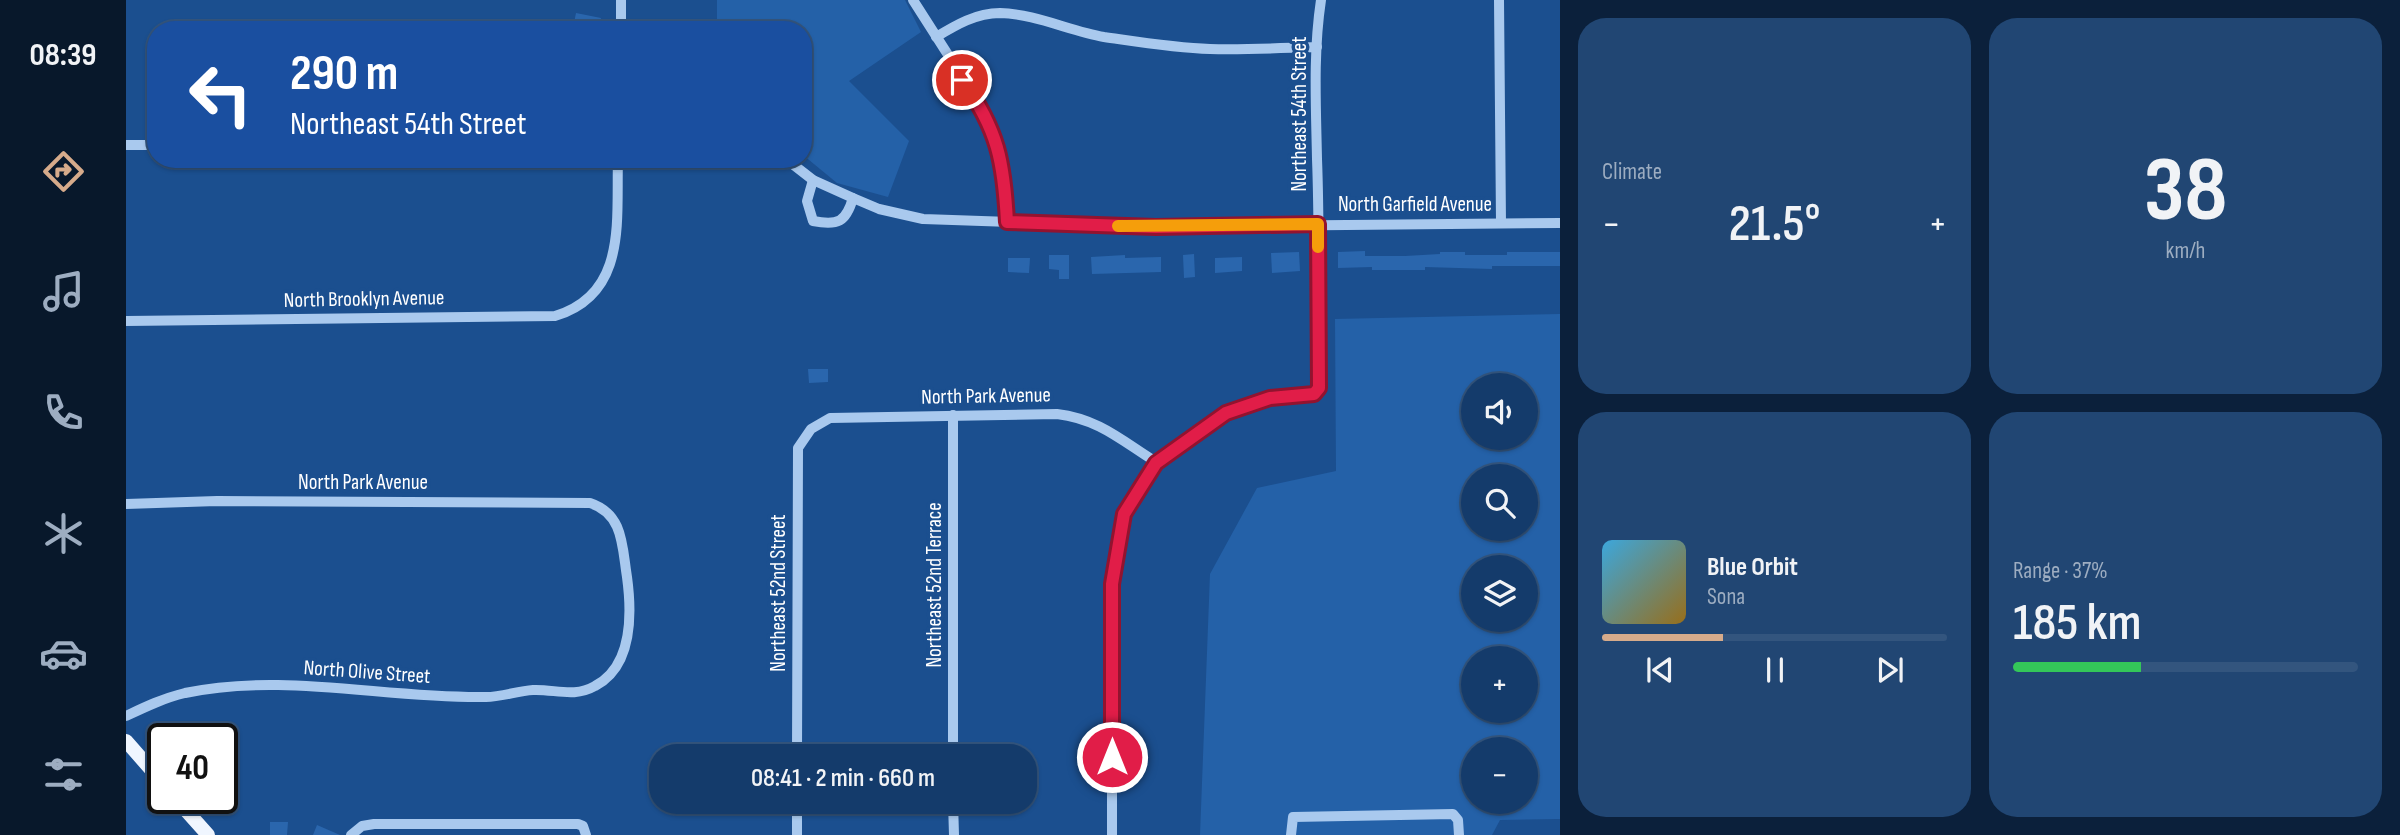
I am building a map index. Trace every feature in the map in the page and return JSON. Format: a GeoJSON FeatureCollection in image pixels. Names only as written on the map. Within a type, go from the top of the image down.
{"type":"FeatureCollection","features":[{"type":"Feature","properties":{"kind":"main road"},"geometry":{"type":"LineString","coordinates":[[126,741],[147,765]]}},
{"type":"Feature","properties":{"kind":"main road"},"geometry":{"type":"LineString","coordinates":[[189,814],[208,835]]}},
{"type":"Feature","properties":{"kind":"street"},"geometry":{"type":"LineString","coordinates":[[621,0],[621,21]]}},
{"type":"Feature","properties":{"kind":"street"},"geometry":{"type":"LineString","coordinates":[[913,0],[975,97],[994,134],[1004,174],[1007,222]]}},
{"type":"Feature","properties":{"kind":"street","name":"Northeast 54th Street"},"geometry":{"type":"LineString","coordinates":[[1156,463],[1234,409],[1270,398],[1314,394],[1319,388],[1314,102],[1321,0]]}},
{"type":"Feature","properties":{"kind":"street"},"geometry":{"type":"LineString","coordinates":[[1499,0],[1501,223]]}},
{"type":"Feature","properties":{"kind":"street"},"geometry":{"type":"LineString","coordinates":[[936,37],[970,19],[1000,13],[1100,36],[1155,44],[1210,49],[1317,47]]}},
{"type":"Feature","properties":{"kind":"street"},"geometry":{"type":"LineString","coordinates":[[126,145],[147,145]]}},
{"type":"Feature","properties":{"kind":"street","name":"North Brooklyn Avenue"},"geometry":{"type":"LineString","coordinates":[[126,321],[555,316],[578,306],[595,292],[610,269],[615,253],[618,168]]}},
{"type":"Feature","properties":{"kind":"street","name":"North Garfield Avenue"},"geometry":{"type":"LineString","coordinates":[[798,168],[813,180],[879,209],[923,219],[1156,227],[1560,223]]}},
{"type":"Feature","properties":{"kind":"street"},"geometry":{"type":"LineString","coordinates":[[813,180],[807,201],[813,221],[826,224],[840,222],[848,213],[853,198]]}},
{"type":"Feature","properties":{"kind":"street","name":"North Park Avenue"},"geometry":{"type":"LineString","coordinates":[[808,432],[830,418],[1058,414],[1073,416],[1103,427],[1156,463]]}},
{"type":"Feature","properties":{"kind":"street","name":"Northeast 52nd Terrace"},"geometry":{"type":"LineString","coordinates":[[953,415],[953,744]]}},
{"type":"Feature","properties":{"kind":"street","name":"Northeast 52nd Street"},"geometry":{"type":"LineString","coordinates":[[797,744],[798,448],[808,432]]}},
{"type":"Feature","properties":{"kind":"street"},"geometry":{"type":"LineString","coordinates":[[1112,835],[1112,584],[1124,514],[1156,463]]}},
{"type":"Feature","properties":{"kind":"street","name":"North Park Avenue"},"geometry":{"type":"LineString","coordinates":[[126,504],[245,501],[599,505],[612,515],[620,530],[631,605],[625,648],[618,665],[606,678]]}},
{"type":"Feature","properties":{"kind":"street","name":"North Olive Street"},"geometry":{"type":"LineString","coordinates":[[126,716],[183,693],[244,685],[488,697],[531,690],[579,692],[594,687],[606,678]]}},
{"type":"Feature","properties":{"kind":"street"},"geometry":{"type":"LineString","coordinates":[[797,814],[797,835]]}},
{"type":"Feature","properties":{"kind":"street"},"geometry":{"type":"LineString","coordinates":[[953,814],[954,835]]}},
{"type":"Feature","properties":{"kind":"street"},"geometry":{"type":"LineString","coordinates":[[1291,835],[1293,817],[1453,814],[1458,820],[1459,835]]}},
{"type":"Feature","properties":{"kind":"street"},"geometry":{"type":"LineString","coordinates":[[479,822],[480,835]]}},
{"type":"Feature","properties":{"kind":"street"},"geometry":{"type":"LineString","coordinates":[[351,835],[362,826],[374,824],[479,822],[570,823],[578,824],[586,832]]}},
{"type":"Feature","properties":{"kind":"shaded area"},"geometry":{"type":"Polygon","coordinates":[[[717,0],[905,0],[921,32],[849,81],[909,141],[888,197],[837,183],[812,162],[812,21],[717,21],[717,0]]]}},
{"type":"Feature","properties":{"kind":"shaded area"},"geometry":{"type":"Polygon","coordinates":[[[1560,314],[1560,819],[1500,820],[1492,835],[1200,835],[1210,574],[1257,488],[1336,471],[1335,319],[1560,314]]]}},
{"type":"Feature","properties":{"kind":"building"},"geometry":{"type":"Polygon","coordinates":[[[576,13],[601,18],[600,21],[574,21],[576,13]]]}},
{"type":"Feature","properties":{"kind":"building"},"geometry":{"type":"Polygon","coordinates":[[[1365,251],[1365,256],[1405,256],[1440,252],[1507,255],[1507,252],[1560,252],[1560,266],[1492,266],[1492,269],[1425,267],[1425,270],[1338,268],[1338,252],[1365,251]]]}},
{"type":"Feature","properties":{"kind":"building"},"geometry":{"type":"Polygon","coordinates":[[[1299,252],[1300,271],[1272,273],[1271,253],[1299,252]]]}},
{"type":"Feature","properties":{"kind":"building"},"geometry":{"type":"Polygon","coordinates":[[[1194,254],[1195,277],[1184,278],[1183,255],[1194,254]]]}},
{"type":"Feature","properties":{"kind":"building"},"geometry":{"type":"Polygon","coordinates":[[[1049,255],[1069,255],[1069,279],[1059,279],[1059,270],[1049,269],[1049,255]]]}},
{"type":"Feature","properties":{"kind":"building"},"geometry":{"type":"Polygon","coordinates":[[[1125,255],[1125,258],[1161,257],[1161,272],[1092,274],[1091,257],[1125,255]]]}},
{"type":"Feature","properties":{"kind":"building"},"geometry":{"type":"Polygon","coordinates":[[[1242,257],[1242,271],[1215,273],[1215,258],[1242,257]]]}},
{"type":"Feature","properties":{"kind":"building"},"geometry":{"type":"Polygon","coordinates":[[[1008,258],[1030,258],[1029,273],[1008,272],[1008,258]]]}},
{"type":"Feature","properties":{"kind":"building"},"geometry":{"type":"Polygon","coordinates":[[[808,369],[828,369],[828,382],[809,383],[808,369]]]}},
{"type":"Feature","properties":{"kind":"building"},"geometry":{"type":"Polygon","coordinates":[[[270,822],[288,822],[287,835],[270,835],[270,822]]]}},
{"type":"Feature","properties":{"kind":"building"},"geometry":{"type":"Polygon","coordinates":[[[317,825],[340,835],[313,835],[317,825]]]}},
{"type":"Feature","properties":{"kind":"slow traffic"},"geometry":{"type":"LineString","coordinates":[[1118,226],[1318,224],[1318,247]]}},
{"type":"Feature","properties":{"kind":"route"},"geometry":{"type":"LineString","coordinates":[[962,80],[975,97],[994,134],[1004,174],[1007,222],[1156,227],[1318,224],[1319,388],[1314,394],[1270,398],[1226,413],[1156,463],[1124,514],[1112,584],[1112,757]]}}]}
